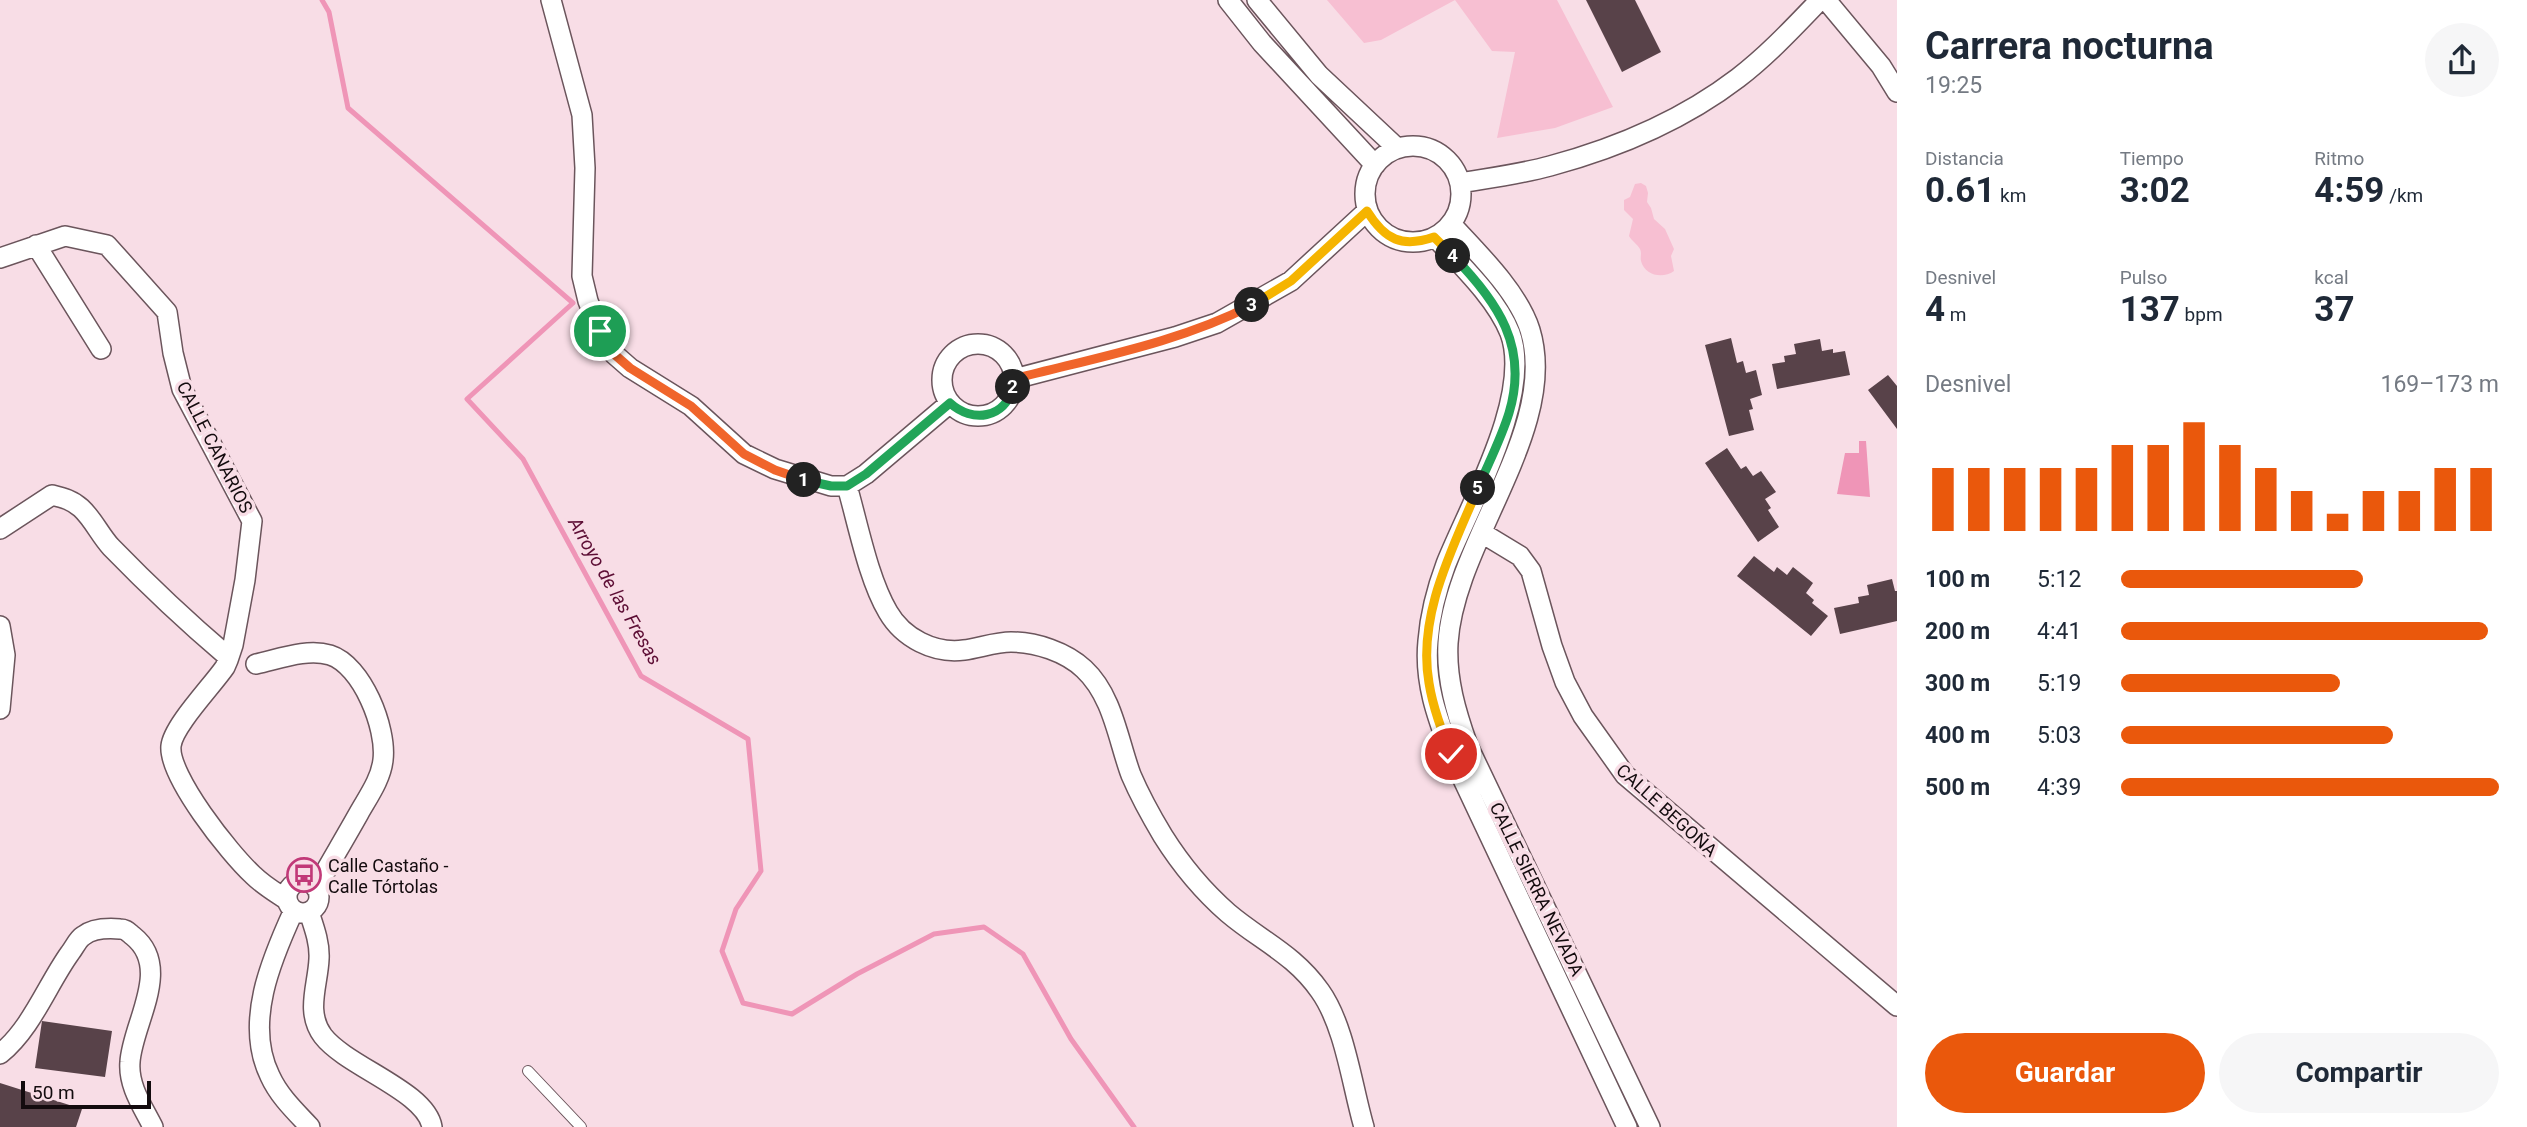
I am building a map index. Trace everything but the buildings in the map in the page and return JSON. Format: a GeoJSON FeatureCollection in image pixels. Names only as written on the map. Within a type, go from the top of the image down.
{"type":"FeatureCollection","features":[{"type":"Feature","properties":{"kind":"street"},"geometry":{"type":"LineString","coordinates":[[551,0],[582,115],[582,276],[587,301],[614,354],[630,368],[691,406],[744,454],[775,470],[831,486],[847,486],[866,474],[950,403]]}},
{"type":"Feature","properties":{"kind":"street"},"geometry":{"type":"LineString","coordinates":[[1228,0],[1270,53],[1375,165]]}},
{"type":"Feature","properties":{"kind":"street"},"geometry":{"type":"LineString","coordinates":[[1257,0],[1319,75],[1397,148]]}},
{"type":"Feature","properties":{"kind":"street"},"geometry":{"type":"LineString","coordinates":[[1460,183],[1548,166],[1615,146],[1658,126],[1701,103],[1739,77],[1783,38],[1819,0]]}},
{"type":"Feature","properties":{"kind":"street"},"geometry":{"type":"LineString","coordinates":[[1826,0],[1881,66],[1897,92]]}},
{"type":"Feature","properties":{"kind":"street"},"geometry":{"type":"LineString","coordinates":[[1413,146],[1432,150],[1450,162],[1458,175],[1462,192],[1458,213],[1451,224],[1434,237],[1413,243],[1391,238],[1377,227],[1367,211],[1367,180],[1375,165],[1397,148],[1413,146]]}},
{"type":"Feature","properties":{"kind":"street"},"geometry":{"type":"LineString","coordinates":[[1014,379],[1175,337],[1217,323],[1291,281],[1367,211]]}},
{"type":"Feature","properties":{"kind":"street","name":"CALLE SIERRA NEVADA"},"geometry":{"type":"LineString","coordinates":[[1451,224],[1518,304],[1529,328],[1535,354],[1535,388],[1527,421],[1465,572],[1453,610],[1448,643],[1449,679],[1455,710],[1468,746],[1650,1127]]}},
{"type":"Feature","properties":{"kind":"street","name":"CALLE CANARIOS"},"geometry":{"type":"LineString","coordinates":[[0,258],[65,236],[107,245],[167,312],[182,389],[252,521],[245,580],[228,660],[215,682],[177,730],[171,745],[172,759],[178,775],[232,854],[267,887],[297,907]]}},
{"type":"Feature","properties":{"kind":"street","name":"CALLE SIERRA NEVADA"},"geometry":{"type":"LineString","coordinates":[[1434,237],[1484,292],[1510,333],[1515,357],[1515,384],[1509,414],[1445,567],[1433,606],[1428,642],[1428,680],[1436,714],[1451,754],[1627,1127]]}},
{"type":"Feature","properties":{"kind":"street"},"geometry":{"type":"LineString","coordinates":[[36,245],[101,349]]}},
{"type":"Feature","properties":{"kind":"street"},"geometry":{"type":"LineString","coordinates":[[971,345],[982,345],[1001,352],[1008,360],[1014,379],[1008,401],[1001,409],[980,416],[958,411],[950,403],[942,384],[946,363],[953,355],[971,345]]}},
{"type":"Feature","properties":{"kind":"street"},"geometry":{"type":"LineString","coordinates":[[847,486],[877,589],[888,614],[918,642],[939,649],[961,650],[1010,642],[1034,645],[1061,653],[1084,669],[1100,688],[1147,810],[1170,846],[1227,912],[1281,950],[1303,969],[1322,993],[1336,1018],[1364,1127]]}},
{"type":"Feature","properties":{"kind":"street"},"geometry":{"type":"LineString","coordinates":[[0,528],[52,495],[68,499],[83,510],[105,541],[143,580],[178,615],[226,655],[228,660]]}},
{"type":"Feature","properties":{"kind":"street","name":"CALLE BEGOÑA"},"geometry":{"type":"LineString","coordinates":[[1482,533],[1520,556],[1531,571],[1565,682],[1583,716],[1625,775],[1897,1006]]}},
{"type":"Feature","properties":{"kind":"street"},"geometry":{"type":"LineString","coordinates":[[0,626],[5,655],[0,709]]}},
{"type":"Feature","properties":{"kind":"street"},"geometry":{"type":"LineString","coordinates":[[256,664],[307,653],[330,655],[351,668],[369,696],[379,725],[383,759],[376,782],[316,888]]}},
{"type":"Feature","properties":{"kind":"street"},"geometry":{"type":"LineString","coordinates":[[297,907],[314,908],[319,899],[316,888],[308,882],[297,882],[289,888],[297,907],[316,933],[319,958],[314,989],[316,1024],[324,1038],[352,1061],[422,1107],[432,1127]]}},
{"type":"Feature","properties":{"kind":"street"},"geometry":{"type":"LineString","coordinates":[[297,907],[279,943],[268,974],[260,1010],[261,1047],[269,1076],[286,1102],[310,1127]]}},
{"type":"Feature","properties":{"kind":"street"},"geometry":{"type":"LineString","coordinates":[[0,1054],[10,1046],[35,1012],[53,977],[83,936],[103,929],[124,929],[140,942],[151,966],[147,999],[133,1043],[130,1063],[132,1085],[153,1127]]}},
{"type":"Feature","properties":{"kind":"lane"},"geometry":{"type":"LineString","coordinates":[[528,1071],[581,1127]]}},
{"type":"Feature","properties":{"kind":"shaded area"},"geometry":{"type":"Polygon","coordinates":[[[1327,0],[1455,0],[1381,40],[1364,43],[1327,0]]]}},
{"type":"Feature","properties":{"kind":"shaded area"},"geometry":{"type":"Polygon","coordinates":[[[1455,0],[1557,0],[1613,107],[1555,128],[1497,138],[1515,52],[1492,51],[1455,0]]]}},
{"type":"Feature","properties":{"kind":"shaded area"},"geometry":{"type":"Polygon","coordinates":[[[1635,184],[1646,186],[1647,202],[1654,219],[1665,229],[1674,249],[1671,256],[1674,271],[1665,275],[1655,275],[1646,270],[1641,261],[1640,249],[1629,236],[1633,219],[1624,210],[1624,200],[1630,197],[1635,184]]]}},
{"type":"Feature","properties":{"kind":"shaded area"},"geometry":{"type":"Polygon","coordinates":[[[1859,441],[1866,441],[1870,497],[1837,494],[1845,453],[1859,453],[1859,441]]]}},
{"type":"Feature","properties":{"kind":"waterway","name":"Arroyo de las Fresas"},"geometry":{"type":"LineString","coordinates":[[322,0],[329,12],[348,108],[573,303],[467,399],[523,459],[641,676],[748,739],[761,871],[736,909],[722,951],[743,1003],[792,1014],[857,974],[934,934],[984,927],[1023,954],[1071,1039],[1134,1127]]}},
{"type":"Feature","properties":{"kind":"place","name":"Calle Castaño - Calle Tórtolas"},"geometry":{"type":"Point","coordinates":[304,875]}},
{"type":"Feature","properties":{"kind":"route"},"geometry":{"type":"LineString","coordinates":[[600,331],[614,354],[630,368],[691,406],[744,454],[775,470],[805,480],[831,486],[847,486],[866,474],[950,403],[958,411],[969,415],[991,414],[1001,409],[1008,401],[1013,391],[1014,379],[1175,337],[1217,323],[1252,305],[1291,281],[1367,211],[1377,227],[1391,238],[1417,243],[1434,237],[1459,262],[1499,314],[1510,333],[1515,357],[1515,384],[1509,414],[1445,567],[1433,606],[1428,642],[1428,680],[1436,714],[1451,754]]}}]}
